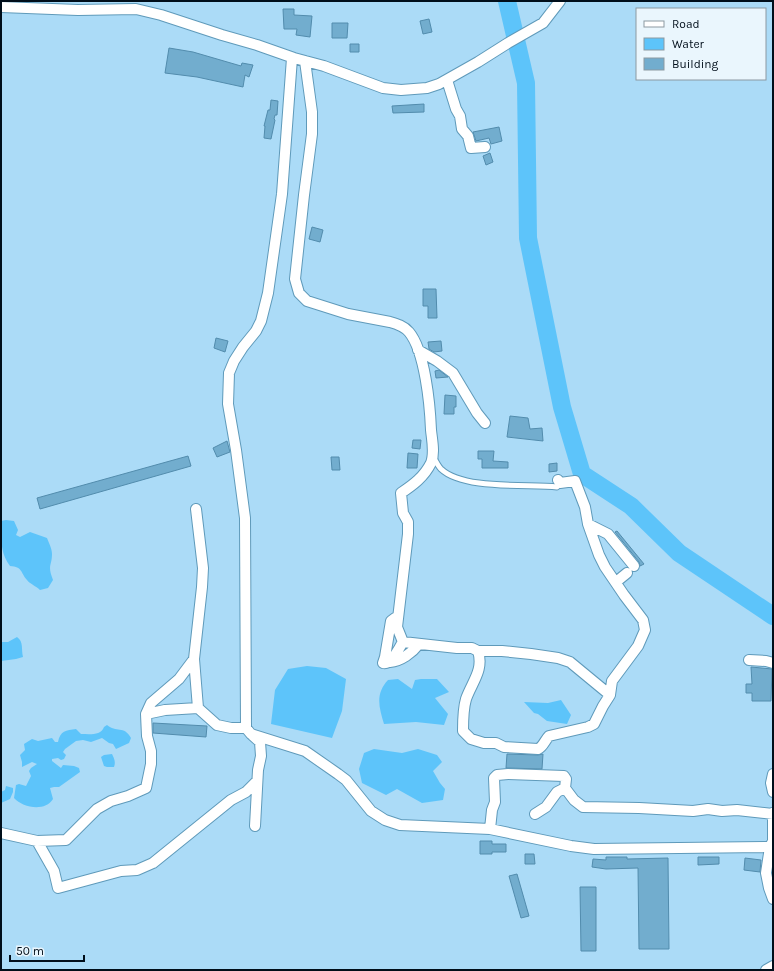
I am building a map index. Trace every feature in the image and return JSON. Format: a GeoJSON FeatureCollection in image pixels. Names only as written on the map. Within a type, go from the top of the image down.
{"type":"FeatureCollection","features":[{"type":"Feature","properties":{"kind":"street"},"geometry":{"type":"LineString","coordinates":[[1,7],[71,10],[136,9],[161,15],[257,45],[292,58],[324,66],[383,88],[401,90],[427,88],[446,80],[543,23],[560,1]]}},
{"type":"Feature","properties":{"kind":"street"},"geometry":{"type":"LineString","coordinates":[[255,826],[257,781],[261,749],[260,742],[248,731],[244,518],[236,450],[228,404],[229,373],[237,357],[256,331],[261,321],[268,293],[282,194],[292,58]]}},
{"type":"Feature","properties":{"kind":"street"},"geometry":{"type":"LineString","coordinates":[[305,61],[312,112],[312,134],[295,280],[299,293],[308,301],[334,310],[399,325],[409,332],[418,350],[431,412],[431,462],[416,484],[401,493],[403,513],[408,522],[397,618],[397,627],[403,642]]}},
{"type":"Feature","properties":{"kind":"street"},"geometry":{"type":"LineString","coordinates":[[446,80],[460,116],[462,129],[468,136],[471,148],[484,147]]}},
{"type":"Feature","properties":{"kind":"street"},"geometry":{"type":"LineString","coordinates":[[418,350],[442,364],[453,373],[477,413],[485,423]]}},
{"type":"Feature","properties":{"kind":"street"},"geometry":{"type":"LineString","coordinates":[[478,651],[480,664],[475,682],[466,699],[463,731],[471,739],[484,744],[496,743],[504,747],[538,749],[541,748],[546,739],[550,736],[588,727],[594,724],[610,695],[612,681],[638,646],[645,630],[643,620],[599,555],[588,524],[585,507],[575,481],[559,481]]}},
{"type":"Feature","properties":{"kind":"street"},"geometry":{"type":"LineString","coordinates":[[196,509],[203,568],[194,659],[198,708],[217,725],[248,731],[305,751],[346,780],[371,812],[385,820],[400,825],[490,829],[571,846],[594,849],[770,847]]}},
{"type":"Feature","properties":{"kind":"street"},"geometry":{"type":"LineString","coordinates":[[588,524],[608,534],[630,569],[616,582]]}},
{"type":"Feature","properties":{"kind":"street"},"geometry":{"type":"LineString","coordinates":[[397,618],[391,621],[385,656],[382,663],[386,664],[402,659],[419,644]]}},
{"type":"Feature","properties":{"kind":"street"},"geometry":{"type":"LineString","coordinates":[[403,642],[457,648],[472,648],[478,651],[502,651],[558,658],[570,662],[610,695]]}},
{"type":"Feature","properties":{"kind":"street"},"geometry":{"type":"LineString","coordinates":[[390,662],[403,642]]}},
{"type":"Feature","properties":{"kind":"street"},"geometry":{"type":"LineString","coordinates":[[1,833],[37,841],[66,840],[97,809],[111,801],[128,796],[146,788],[151,764],[151,751],[147,736],[146,714],[150,703],[179,679],[194,659]]}},
{"type":"Feature","properties":{"kind":"street"},"geometry":{"type":"LineString","coordinates":[[748,660],[773,663]]}},
{"type":"Feature","properties":{"kind":"street"},"geometry":{"type":"LineString","coordinates":[[599,687],[601,709]]}},
{"type":"Feature","properties":{"kind":"street"},"geometry":{"type":"LineString","coordinates":[[146,714],[165,710],[198,708]]}},
{"type":"Feature","properties":{"kind":"street"},"geometry":{"type":"LineString","coordinates":[[490,829],[492,810],[495,802],[494,778],[497,775],[522,774],[564,776],[566,779],[565,788],[574,800],[583,807],[693,811],[708,809],[773,813],[773,841],[770,847],[766,873],[773,899]]}},
{"type":"Feature","properties":{"kind":"street"},"geometry":{"type":"LineString","coordinates":[[773,774],[773,792]]}},
{"type":"Feature","properties":{"kind":"street"},"geometry":{"type":"LineString","coordinates":[[37,841],[54,871],[58,888],[121,871],[137,870],[154,863],[231,800],[246,792],[257,781]]}},
{"type":"Feature","properties":{"kind":"street"},"geometry":{"type":"LineString","coordinates":[[535,814],[546,807],[557,792],[565,788]]}},
{"type":"Feature","properties":{"kind":"street"},"geometry":{"type":"LineString","coordinates":[[766,970],[773,968]]}},
{"type":"Feature","properties":{"kind":"lane"},"geometry":{"type":"LineString","coordinates":[[432,455],[441,469],[458,480],[481,484],[557,487],[559,481]]}},
{"type":"Feature","properties":{"kind":"water"},"geometry":{"type":"Polygon","coordinates":[[[1,521],[14,521],[18,530],[16,535],[20,537],[30,532],[47,538],[52,552],[50,568],[53,580],[48,588],[40,590],[28,581],[21,570],[17,567],[10,566],[4,556],[2,545],[1,521]]]}},
{"type":"Feature","properties":{"kind":"water"},"geometry":{"type":"Polygon","coordinates":[[[17,637],[21,643],[23,657],[1,661],[1,642],[8,642],[17,637]]]}},
{"type":"Feature","properties":{"kind":"water"},"geometry":{"type":"Polygon","coordinates":[[[307,666],[326,668],[346,679],[342,711],[332,738],[271,724],[275,690],[288,669],[307,666]]]}},
{"type":"Feature","properties":{"kind":"water"},"geometry":{"type":"Polygon","coordinates":[[[398,679],[412,689],[415,680],[437,679],[449,692],[435,698],[448,714],[444,725],[416,722],[384,724],[379,701],[381,690],[388,680],[398,679]]]}},
{"type":"Feature","properties":{"kind":"water"},"geometry":{"type":"Polygon","coordinates":[[[561,700],[571,715],[567,724],[547,721],[538,714],[534,713],[524,702],[548,703],[561,700]]]}},
{"type":"Feature","properties":{"kind":"water"},"geometry":{"type":"Polygon","coordinates":[[[107,725],[114,729],[123,730],[126,732],[131,738],[129,743],[116,749],[113,744],[102,738],[91,742],[83,740],[76,741],[63,752],[66,755],[64,759],[52,759],[52,761],[61,768],[63,765],[74,766],[79,768],[80,772],[59,787],[50,788],[53,799],[49,803],[45,806],[34,807],[23,804],[14,798],[16,785],[19,784],[26,786],[31,776],[29,771],[37,764],[32,762],[22,767],[20,755],[25,750],[24,744],[32,739],[38,741],[52,738],[55,742],[58,742],[62,733],[72,729],[76,729],[81,734],[98,733],[107,725]]]}},
{"type":"Feature","properties":{"kind":"water"},"geometry":{"type":"Polygon","coordinates":[[[374,749],[402,753],[418,749],[437,755],[442,762],[433,771],[445,789],[443,800],[422,803],[397,789],[386,795],[362,783],[359,769],[364,753],[374,749]]]}},
{"type":"Feature","properties":{"kind":"water"},"geometry":{"type":"Polygon","coordinates":[[[112,754],[115,762],[114,767],[104,766],[101,757],[112,754]]]}},
{"type":"Feature","properties":{"kind":"water"},"geometry":{"type":"Polygon","coordinates":[[[6,786],[13,788],[13,792],[10,799],[1,803],[1,792],[5,790],[6,786]]]}},
{"type":"Feature","properties":{"kind":"building"},"geometry":{"type":"Polygon","coordinates":[[[283,9],[294,9],[294,15],[312,16],[310,37],[296,35],[297,29],[284,29],[283,9]]]}},
{"type":"Feature","properties":{"kind":"building"},"geometry":{"type":"Polygon","coordinates":[[[429,19],[432,32],[423,34],[420,21],[429,19]]]}},
{"type":"Feature","properties":{"kind":"building"},"geometry":{"type":"Polygon","coordinates":[[[332,23],[348,23],[347,38],[332,38],[332,23]]]}},
{"type":"Feature","properties":{"kind":"building"},"geometry":{"type":"Polygon","coordinates":[[[350,44],[359,44],[359,52],[350,52],[350,44]]]}},
{"type":"Feature","properties":{"kind":"building"},"geometry":{"type":"Polygon","coordinates":[[[169,48],[193,52],[241,66],[242,63],[253,65],[249,77],[245,75],[243,87],[197,77],[165,73],[169,48]]]}},
{"type":"Feature","properties":{"kind":"building"},"geometry":{"type":"Polygon","coordinates":[[[271,100],[278,101],[277,115],[275,115],[274,119],[271,139],[264,138],[264,126],[268,110],[270,110],[271,100]]]}},
{"type":"Feature","properties":{"kind":"building"},"geometry":{"type":"Polygon","coordinates":[[[424,104],[424,112],[393,113],[392,106],[424,104]]]}},
{"type":"Feature","properties":{"kind":"building"},"geometry":{"type":"Polygon","coordinates":[[[499,127],[502,141],[491,144],[489,138],[476,141],[473,132],[499,127]]]}},
{"type":"Feature","properties":{"kind":"building"},"geometry":{"type":"Polygon","coordinates":[[[490,153],[493,162],[486,165],[483,156],[490,153]]]}},
{"type":"Feature","properties":{"kind":"building"},"geometry":{"type":"Polygon","coordinates":[[[312,227],[323,230],[320,242],[309,239],[312,227]]]}},
{"type":"Feature","properties":{"kind":"building"},"geometry":{"type":"Polygon","coordinates":[[[423,289],[436,289],[437,318],[428,318],[428,306],[423,306],[423,289]]]}},
{"type":"Feature","properties":{"kind":"building"},"geometry":{"type":"Polygon","coordinates":[[[216,338],[228,341],[225,352],[214,348],[216,338]]]}},
{"type":"Feature","properties":{"kind":"building"},"geometry":{"type":"Polygon","coordinates":[[[441,341],[442,351],[434,352],[429,349],[428,342],[441,341]]]}},
{"type":"Feature","properties":{"kind":"building"},"geometry":{"type":"Polygon","coordinates":[[[439,370],[448,377],[436,378],[435,371],[439,370]]]}},
{"type":"Feature","properties":{"kind":"building"},"geometry":{"type":"Polygon","coordinates":[[[445,395],[456,396],[456,407],[454,407],[454,414],[444,414],[445,395]]]}},
{"type":"Feature","properties":{"kind":"building"},"geometry":{"type":"Polygon","coordinates":[[[510,416],[528,418],[530,429],[542,428],[543,441],[507,437],[510,416]]]}},
{"type":"Feature","properties":{"kind":"building"},"geometry":{"type":"Polygon","coordinates":[[[413,440],[421,440],[420,449],[412,448],[413,440]]]}},
{"type":"Feature","properties":{"kind":"building"},"geometry":{"type":"Polygon","coordinates":[[[227,441],[230,452],[217,457],[213,448],[227,441]]]}},
{"type":"Feature","properties":{"kind":"building"},"geometry":{"type":"Polygon","coordinates":[[[478,451],[494,451],[493,461],[508,462],[508,468],[482,468],[482,459],[478,459],[478,451]]]}},
{"type":"Feature","properties":{"kind":"building"},"geometry":{"type":"Polygon","coordinates":[[[408,453],[418,454],[417,468],[407,468],[408,453]]]}},
{"type":"Feature","properties":{"kind":"building"},"geometry":{"type":"Polygon","coordinates":[[[188,456],[191,466],[40,509],[37,498],[188,456]]]}},
{"type":"Feature","properties":{"kind":"building"},"geometry":{"type":"Polygon","coordinates":[[[331,457],[339,457],[340,470],[332,470],[331,457]]]}},
{"type":"Feature","properties":{"kind":"building"},"geometry":{"type":"Polygon","coordinates":[[[557,463],[557,471],[549,472],[549,464],[557,463]]]}},
{"type":"Feature","properties":{"kind":"building"},"geometry":{"type":"Polygon","coordinates":[[[617,531],[644,564],[640,566],[639,562],[615,532],[617,531]]]}},
{"type":"Feature","properties":{"kind":"building"},"geometry":{"type":"Polygon","coordinates":[[[751,667],[772,669],[771,701],[752,701],[752,693],[746,693],[746,684],[752,684],[751,667]]]}},
{"type":"Feature","properties":{"kind":"building"},"geometry":{"type":"Polygon","coordinates":[[[153,723],[207,726],[206,737],[153,733],[153,723]]]}},
{"type":"Feature","properties":{"kind":"building"},"geometry":{"type":"Polygon","coordinates":[[[507,754],[543,754],[542,769],[506,768],[507,754]]]}},
{"type":"Feature","properties":{"kind":"building"},"geometry":{"type":"Polygon","coordinates":[[[480,841],[492,841],[492,844],[506,844],[506,852],[480,854],[480,841]]]}},
{"type":"Feature","properties":{"kind":"building"},"geometry":{"type":"Polygon","coordinates":[[[525,854],[534,854],[535,864],[525,864],[525,854]]]}},
{"type":"Feature","properties":{"kind":"building"},"geometry":{"type":"Polygon","coordinates":[[[606,857],[627,857],[627,859],[668,858],[669,949],[639,949],[638,868],[606,869],[592,867],[593,859],[606,860],[606,857]]]}},
{"type":"Feature","properties":{"kind":"building"},"geometry":{"type":"Polygon","coordinates":[[[698,857],[719,857],[719,864],[698,865],[698,857]]]}},
{"type":"Feature","properties":{"kind":"building"},"geometry":{"type":"Polygon","coordinates":[[[745,858],[761,860],[760,872],[744,870],[745,858]]]}},
{"type":"Feature","properties":{"kind":"building"},"geometry":{"type":"Polygon","coordinates":[[[517,874],[529,916],[521,918],[509,876],[517,874]]]}},
{"type":"Feature","properties":{"kind":"building"},"geometry":{"type":"Polygon","coordinates":[[[580,887],[596,887],[596,951],[581,951],[580,887]]]}},
{"type":"Feature","properties":{"kind":"waterway"},"geometry":{"type":"LineString","coordinates":[[507,1],[526,83],[528,238],[562,407],[582,474],[631,506],[679,553],[773,616]]}}]}
